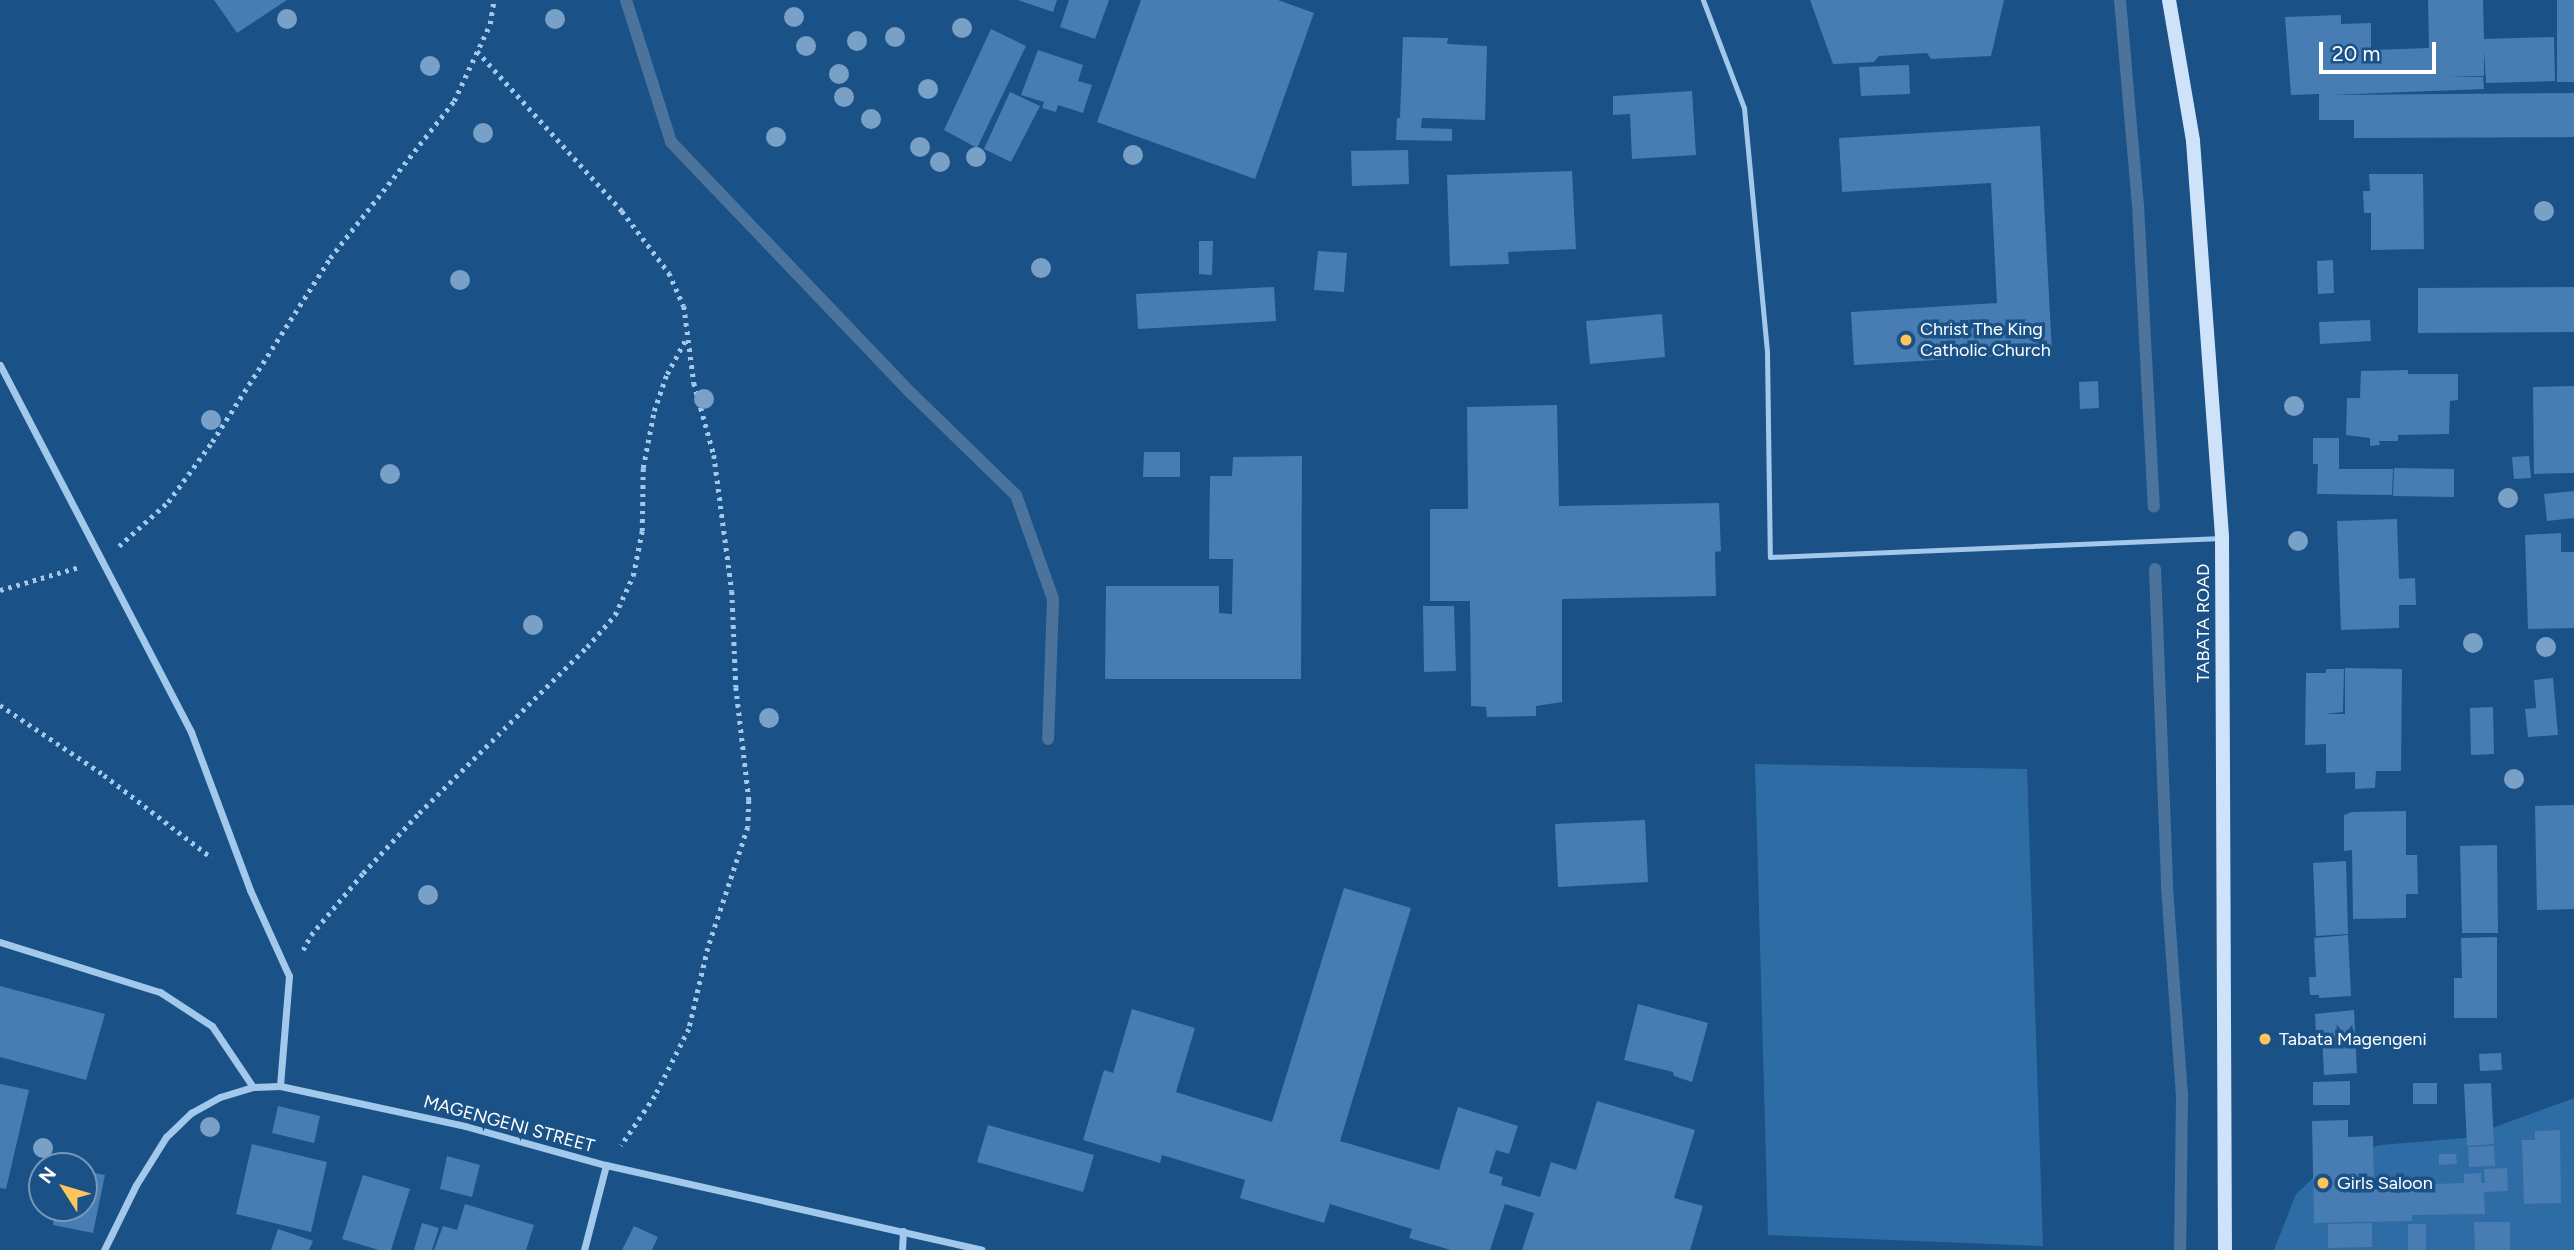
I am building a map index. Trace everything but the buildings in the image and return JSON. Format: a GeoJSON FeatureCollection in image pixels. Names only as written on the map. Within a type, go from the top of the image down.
{"type":"FeatureCollection","features":[{"type":"Feature","properties":{"kind":"main road","name":"TABATA ROAD"},"geometry":{"type":"LineString","coordinates":[[2169,0],[2193,141],[2222,538],[2225,1250]]}},
{"type":"Feature","properties":{"kind":"street"},"geometry":{"type":"LineString","coordinates":[[0,365],[191,732],[250,890],[289,976],[280,1086]]}},
{"type":"Feature","properties":{"kind":"street"},"geometry":{"type":"LineString","coordinates":[[0,942],[160,992],[212,1026],[253,1087]]}},
{"type":"Feature","properties":{"kind":"street","name":"MAGENGENI STREET"},"geometry":{"type":"LineString","coordinates":[[104,1250],[136,1185],[166,1137],[191,1114],[220,1097],[253,1087],[280,1086],[465,1126],[606,1165],[982,1250]]}},
{"type":"Feature","properties":{"kind":"street"},"geometry":{"type":"LineString","coordinates":[[584,1250],[606,1165]]}},
{"type":"Feature","properties":{"kind":"street"},"geometry":{"type":"LineString","coordinates":[[902,1250],[903,1231]]}},
{"type":"Feature","properties":{"kind":"lane"},"geometry":{"type":"LineString","coordinates":[[1703,0],[1744,108],[1768,352],[1770,557],[2222,538]]}},
{"type":"Feature","properties":{"kind":"path"},"geometry":{"type":"LineString","coordinates":[[0,590],[103,560],[176,492],[212,442],[330,258],[454,100],[490,24],[494,0]]}},
{"type":"Feature","properties":{"kind":"path"},"geometry":{"type":"LineString","coordinates":[[477,51],[534,111],[642,234],[669,273],[684,306],[694,383],[714,456],[732,591],[736,687],[749,800],[748,827],[708,948],[689,1029],[655,1096],[606,1165]]}},
{"type":"Feature","properties":{"kind":"path"},"geometry":{"type":"LineString","coordinates":[[289,976],[311,935],[363,873],[615,615],[636,565],[642,531],[643,468],[654,411],[667,374],[688,336]]}},
{"type":"Feature","properties":{"kind":"path"},"geometry":{"type":"LineString","coordinates":[[0,705],[104,775],[250,890]]}},
{"type":"Feature","properties":{"kind":"shaded area"},"geometry":{"type":"Polygon","coordinates":[[[1755,764],[2027,769],[2043,1246],[1768,1235],[1755,764]]]}},
{"type":"Feature","properties":{"kind":"shaded area"},"geometry":{"type":"Polygon","coordinates":[[[2574,1098],[2574,1250],[2274,1250],[2296,1194],[2333,1159],[2380,1145],[2465,1138],[2574,1098]]]}},
{"type":"Feature","properties":{"kind":"waterway"},"geometry":{"type":"LineString","coordinates":[[626,0],[671,142],[912,394],[1016,495],[1053,599],[1048,739]]}},
{"type":"Feature","properties":{"kind":"waterway"},"geometry":{"type":"LineString","coordinates":[[2120,0],[2138,205],[2154,507]]}},
{"type":"Feature","properties":{"kind":"waterway"},"geometry":{"type":"LineString","coordinates":[[2155,569],[2167,887],[2182,1095],[2180,1250]]}},
{"type":"Feature","properties":{"kind":"place","name":"Christ The King Catholic Church"},"geometry":{"type":"Point","coordinates":[1906,340]}},
{"type":"Feature","properties":{"kind":"place","name":"Tabata Magengeni"},"geometry":{"type":"Point","coordinates":[2265,1039]}},
{"type":"Feature","properties":{"kind":"place","name":"Girls Saloon"},"geometry":{"type":"Point","coordinates":[2323,1183]}}]}
